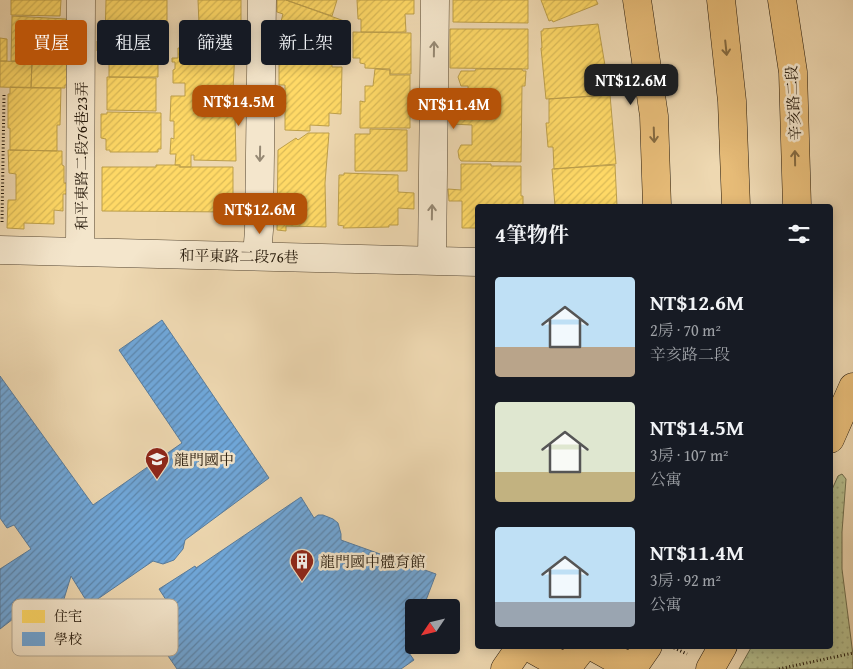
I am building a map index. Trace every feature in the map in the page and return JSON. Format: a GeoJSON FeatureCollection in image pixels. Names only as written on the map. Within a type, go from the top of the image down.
{"type":"FeatureCollection","features":[{"type":"Feature","properties":{"kind":"main road"},"geometry":{"type":"LineString","coordinates":[[637,0],[654,116],[657,204]]}},
{"type":"Feature","properties":{"kind":"main road"},"geometry":{"type":"LineString","coordinates":[[721,0],[732,101],[736,204]]}},
{"type":"Feature","properties":{"kind":"main road","name":"辛亥路二段"},"geometry":{"type":"LineString","coordinates":[[782,0],[794,72],[797,204]]}},
{"type":"Feature","properties":{"kind":"main road"},"geometry":{"type":"LineString","coordinates":[[833,432],[853,387]]}},
{"type":"Feature","properties":{"kind":"main road"},"geometry":{"type":"LineString","coordinates":[[505,669],[519,649]]}},
{"type":"Feature","properties":{"kind":"main road"},"geometry":{"type":"LineString","coordinates":[[533,649],[567,669],[582,649]]}},
{"type":"Feature","properties":{"kind":"main road"},"geometry":{"type":"LineString","coordinates":[[597,649],[632,669],[646,649]]}},
{"type":"Feature","properties":{"kind":"main road"},"geometry":{"type":"LineString","coordinates":[[710,669],[722,649]]}},
{"type":"Feature","properties":{"kind":"street","name":"和平東路二段76巷23弄"},"geometry":{"type":"LineString","coordinates":[[80,252],[81,0]]}},
{"type":"Feature","properties":{"kind":"street"},"geometry":{"type":"LineString","coordinates":[[257,256],[262,0]]}},
{"type":"Feature","properties":{"kind":"street"},"geometry":{"type":"LineString","coordinates":[[432,260],[434,0]]}},
{"type":"Feature","properties":{"kind":"street","name":"和平東路二段76巷"},"geometry":{"type":"LineString","coordinates":[[0,255],[41,251],[475,262]]}},
{"type":"Feature","properties":{"kind":"path"},"geometry":{"type":"LineString","coordinates":[[0,255],[4,95]]}},
{"type":"Feature","properties":{"kind":"path"},"geometry":{"type":"LineString","coordinates":[[779,669],[852,653]]}},
{"type":"Feature","properties":{"kind":"green space"},"geometry":{"type":"Polygon","coordinates":[[[842,474],[846,479],[842,532],[842,569],[853,655],[853,669],[739,669],[750,649],[833,649],[833,487],[838,476],[842,474]]]}},
{"type":"Feature","properties":{"kind":"building: 住宅"},"geometry":{"type":"Polygon","coordinates":[[[11,0],[61,0],[60,16],[11,15],[11,0]]]}},
{"type":"Feature","properties":{"kind":"building: 住宅"},"geometry":{"type":"Polygon","coordinates":[[[106,0],[167,0],[167,20],[106,20],[106,0]]]}},
{"type":"Feature","properties":{"kind":"building: 住宅"},"geometry":{"type":"Polygon","coordinates":[[[198,0],[241,0],[241,20],[199,20],[198,0]]]}},
{"type":"Feature","properties":{"kind":"building: 住宅"},"geometry":{"type":"Polygon","coordinates":[[[277,0],[286,0],[341,20],[281,20],[283,14],[277,12],[277,0]]]}},
{"type":"Feature","properties":{"kind":"building: 住宅"},"geometry":{"type":"Polygon","coordinates":[[[286,0],[337,0],[332,16],[286,0]]]}},
{"type":"Feature","properties":{"kind":"building: 住宅"},"geometry":{"type":"Polygon","coordinates":[[[357,0],[414,0],[414,14],[405,14],[406,32],[361,32],[361,19],[358,19],[357,0]]]}},
{"type":"Feature","properties":{"kind":"building: 住宅"},"geometry":{"type":"Polygon","coordinates":[[[453,0],[528,0],[528,23],[453,22],[453,0]]]}},
{"type":"Feature","properties":{"kind":"building: 住宅"},"geometry":{"type":"Polygon","coordinates":[[[541,0],[596,0],[598,4],[553,22],[552,20],[549,21],[541,0]]]}},
{"type":"Feature","properties":{"kind":"building: 住宅"},"geometry":{"type":"Polygon","coordinates":[[[12,16],[66,19],[15,20],[15,61],[11,61],[12,16]]]}},
{"type":"Feature","properties":{"kind":"building: 住宅"},"geometry":{"type":"Polygon","coordinates":[[[598,24],[610,95],[546,99],[541,31],[543,29],[598,24]]]}},
{"type":"Feature","properties":{"kind":"building: 住宅"},"geometry":{"type":"Polygon","coordinates":[[[450,29],[528,29],[528,69],[450,68],[450,29]]]}},
{"type":"Feature","properties":{"kind":"building: 住宅"},"geometry":{"type":"Polygon","coordinates":[[[353,32],[411,33],[411,74],[390,74],[390,69],[365,68],[365,64],[360,63],[360,58],[353,58],[353,32]]]}},
{"type":"Feature","properties":{"kind":"building: 住宅"},"geometry":{"type":"Polygon","coordinates":[[[0,38],[7,39],[7,61],[0,61],[0,38]]]}},
{"type":"Feature","properties":{"kind":"building: 住宅"},"geometry":{"type":"Polygon","coordinates":[[[178,48],[179,65],[234,65],[233,90],[237,90],[237,115],[235,116],[236,161],[194,160],[194,155],[191,155],[191,167],[175,165],[176,154],[170,154],[171,138],[174,139],[174,121],[170,121],[171,96],[185,96],[185,83],[173,83],[175,62],[172,62],[172,58],[178,58],[178,48]]]}},
{"type":"Feature","properties":{"kind":"building: 住宅"},"geometry":{"type":"Polygon","coordinates":[[[0,61],[15,61],[15,65],[32,65],[31,88],[0,87],[0,61]]]}},
{"type":"Feature","properties":{"kind":"building: 住宅"},"geometry":{"type":"Polygon","coordinates":[[[32,65],[71,65],[70,85],[65,85],[65,88],[31,88],[32,65]]]}},
{"type":"Feature","properties":{"kind":"building: 住宅"},"geometry":{"type":"Polygon","coordinates":[[[109,65],[158,65],[158,77],[109,77],[109,65]]]}},
{"type":"Feature","properties":{"kind":"building: 住宅"},"geometry":{"type":"Polygon","coordinates":[[[279,65],[332,65],[332,67],[342,67],[341,114],[329,113],[329,126],[310,125],[310,131],[285,130],[285,85],[279,85],[279,65]]]}},
{"type":"Feature","properties":{"kind":"building: 住宅"},"geometry":{"type":"Polygon","coordinates":[[[375,69],[390,70],[390,75],[410,75],[410,128],[360,128],[360,101],[365,102],[365,86],[373,86],[375,69]]]}},
{"type":"Feature","properties":{"kind":"building: 住宅"},"geometry":{"type":"Polygon","coordinates":[[[476,69],[522,69],[526,71],[525,86],[522,86],[521,162],[461,161],[459,158],[458,151],[461,145],[472,145],[472,125],[451,124],[451,108],[468,108],[468,86],[461,86],[458,77],[461,71],[475,71],[476,69]]]}},
{"type":"Feature","properties":{"kind":"building: 住宅"},"geometry":{"type":"Polygon","coordinates":[[[107,77],[156,78],[156,111],[107,110],[107,77]]]}},
{"type":"Feature","properties":{"kind":"building: 住宅"},"geometry":{"type":"Polygon","coordinates":[[[10,87],[61,88],[60,125],[57,125],[57,151],[10,150],[8,94],[10,94],[10,87]]]}},
{"type":"Feature","properties":{"kind":"building: 住宅"},"geometry":{"type":"Polygon","coordinates":[[[610,95],[616,164],[554,169],[553,147],[548,147],[546,123],[549,123],[549,99],[610,95]]]}},
{"type":"Feature","properties":{"kind":"building: 住宅"},"geometry":{"type":"Polygon","coordinates":[[[107,112],[161,113],[161,149],[158,149],[158,152],[110,152],[110,150],[106,150],[106,139],[101,138],[101,114],[107,114],[107,112]]]}},
{"type":"Feature","properties":{"kind":"building: 住宅"},"geometry":{"type":"Polygon","coordinates":[[[370,129],[407,130],[407,171],[355,171],[355,134],[370,134],[370,129]]]}},
{"type":"Feature","properties":{"kind":"building: 住宅"},"geometry":{"type":"Polygon","coordinates":[[[308,133],[329,133],[325,183],[326,227],[286,226],[286,231],[277,230],[278,150],[296,138],[298,140],[308,133]]]}},
{"type":"Feature","properties":{"kind":"building: 住宅"},"geometry":{"type":"Polygon","coordinates":[[[8,150],[62,151],[64,183],[69,183],[69,194],[63,194],[63,211],[54,210],[54,224],[24,223],[24,229],[7,228],[8,200],[16,200],[16,174],[9,173],[8,150]]]}},
{"type":"Feature","properties":{"kind":"building: 住宅"},"geometry":{"type":"Polygon","coordinates":[[[461,164],[521,166],[521,196],[523,196],[523,204],[475,204],[475,228],[462,228],[462,201],[449,201],[448,189],[461,190],[461,164]]]}},
{"type":"Feature","properties":{"kind":"building: 住宅"},"geometry":{"type":"Polygon","coordinates":[[[156,165],[233,167],[233,212],[102,211],[102,167],[156,167],[156,165]]]}},
{"type":"Feature","properties":{"kind":"building: 住宅"},"geometry":{"type":"Polygon","coordinates":[[[615,165],[617,204],[555,204],[552,169],[615,165]]]}},
{"type":"Feature","properties":{"kind":"building: 住宅"},"geometry":{"type":"Polygon","coordinates":[[[344,173],[398,175],[398,192],[414,193],[414,209],[398,208],[398,225],[389,225],[389,227],[343,228],[344,226],[338,225],[339,175],[344,175],[344,173]]]}},
{"type":"Feature","properties":{"kind":"building: 學校"},"geometry":{"type":"Polygon","coordinates":[[[162,320],[269,478],[185,540],[183,549],[174,560],[163,564],[153,561],[98,599],[85,599],[71,576],[64,599],[12,599],[12,620],[0,629],[0,569],[31,549],[14,525],[7,528],[0,518],[0,376],[93,505],[182,443],[119,350],[162,320]]]}},
{"type":"Feature","properties":{"kind":"building: 學校","name":"龍門國中體育館"},"geometry":{"type":"Polygon","coordinates":[[[301,497],[314,518],[318,515],[323,515],[338,523],[341,540],[436,574],[426,599],[405,599],[405,654],[410,654],[414,660],[401,669],[177,669],[168,656],[178,656],[178,599],[166,599],[159,589],[195,566],[196,568],[301,497]]]}},
{"type":"Feature","properties":{"kind":"place","name":"龍門國中"},"geometry":{"type":"Point","coordinates":[157,480]}},
{"type":"Feature","properties":{"kind":"place","name":"龍門國中體育館"},"geometry":{"type":"Point","coordinates":[302,582]}}]}
